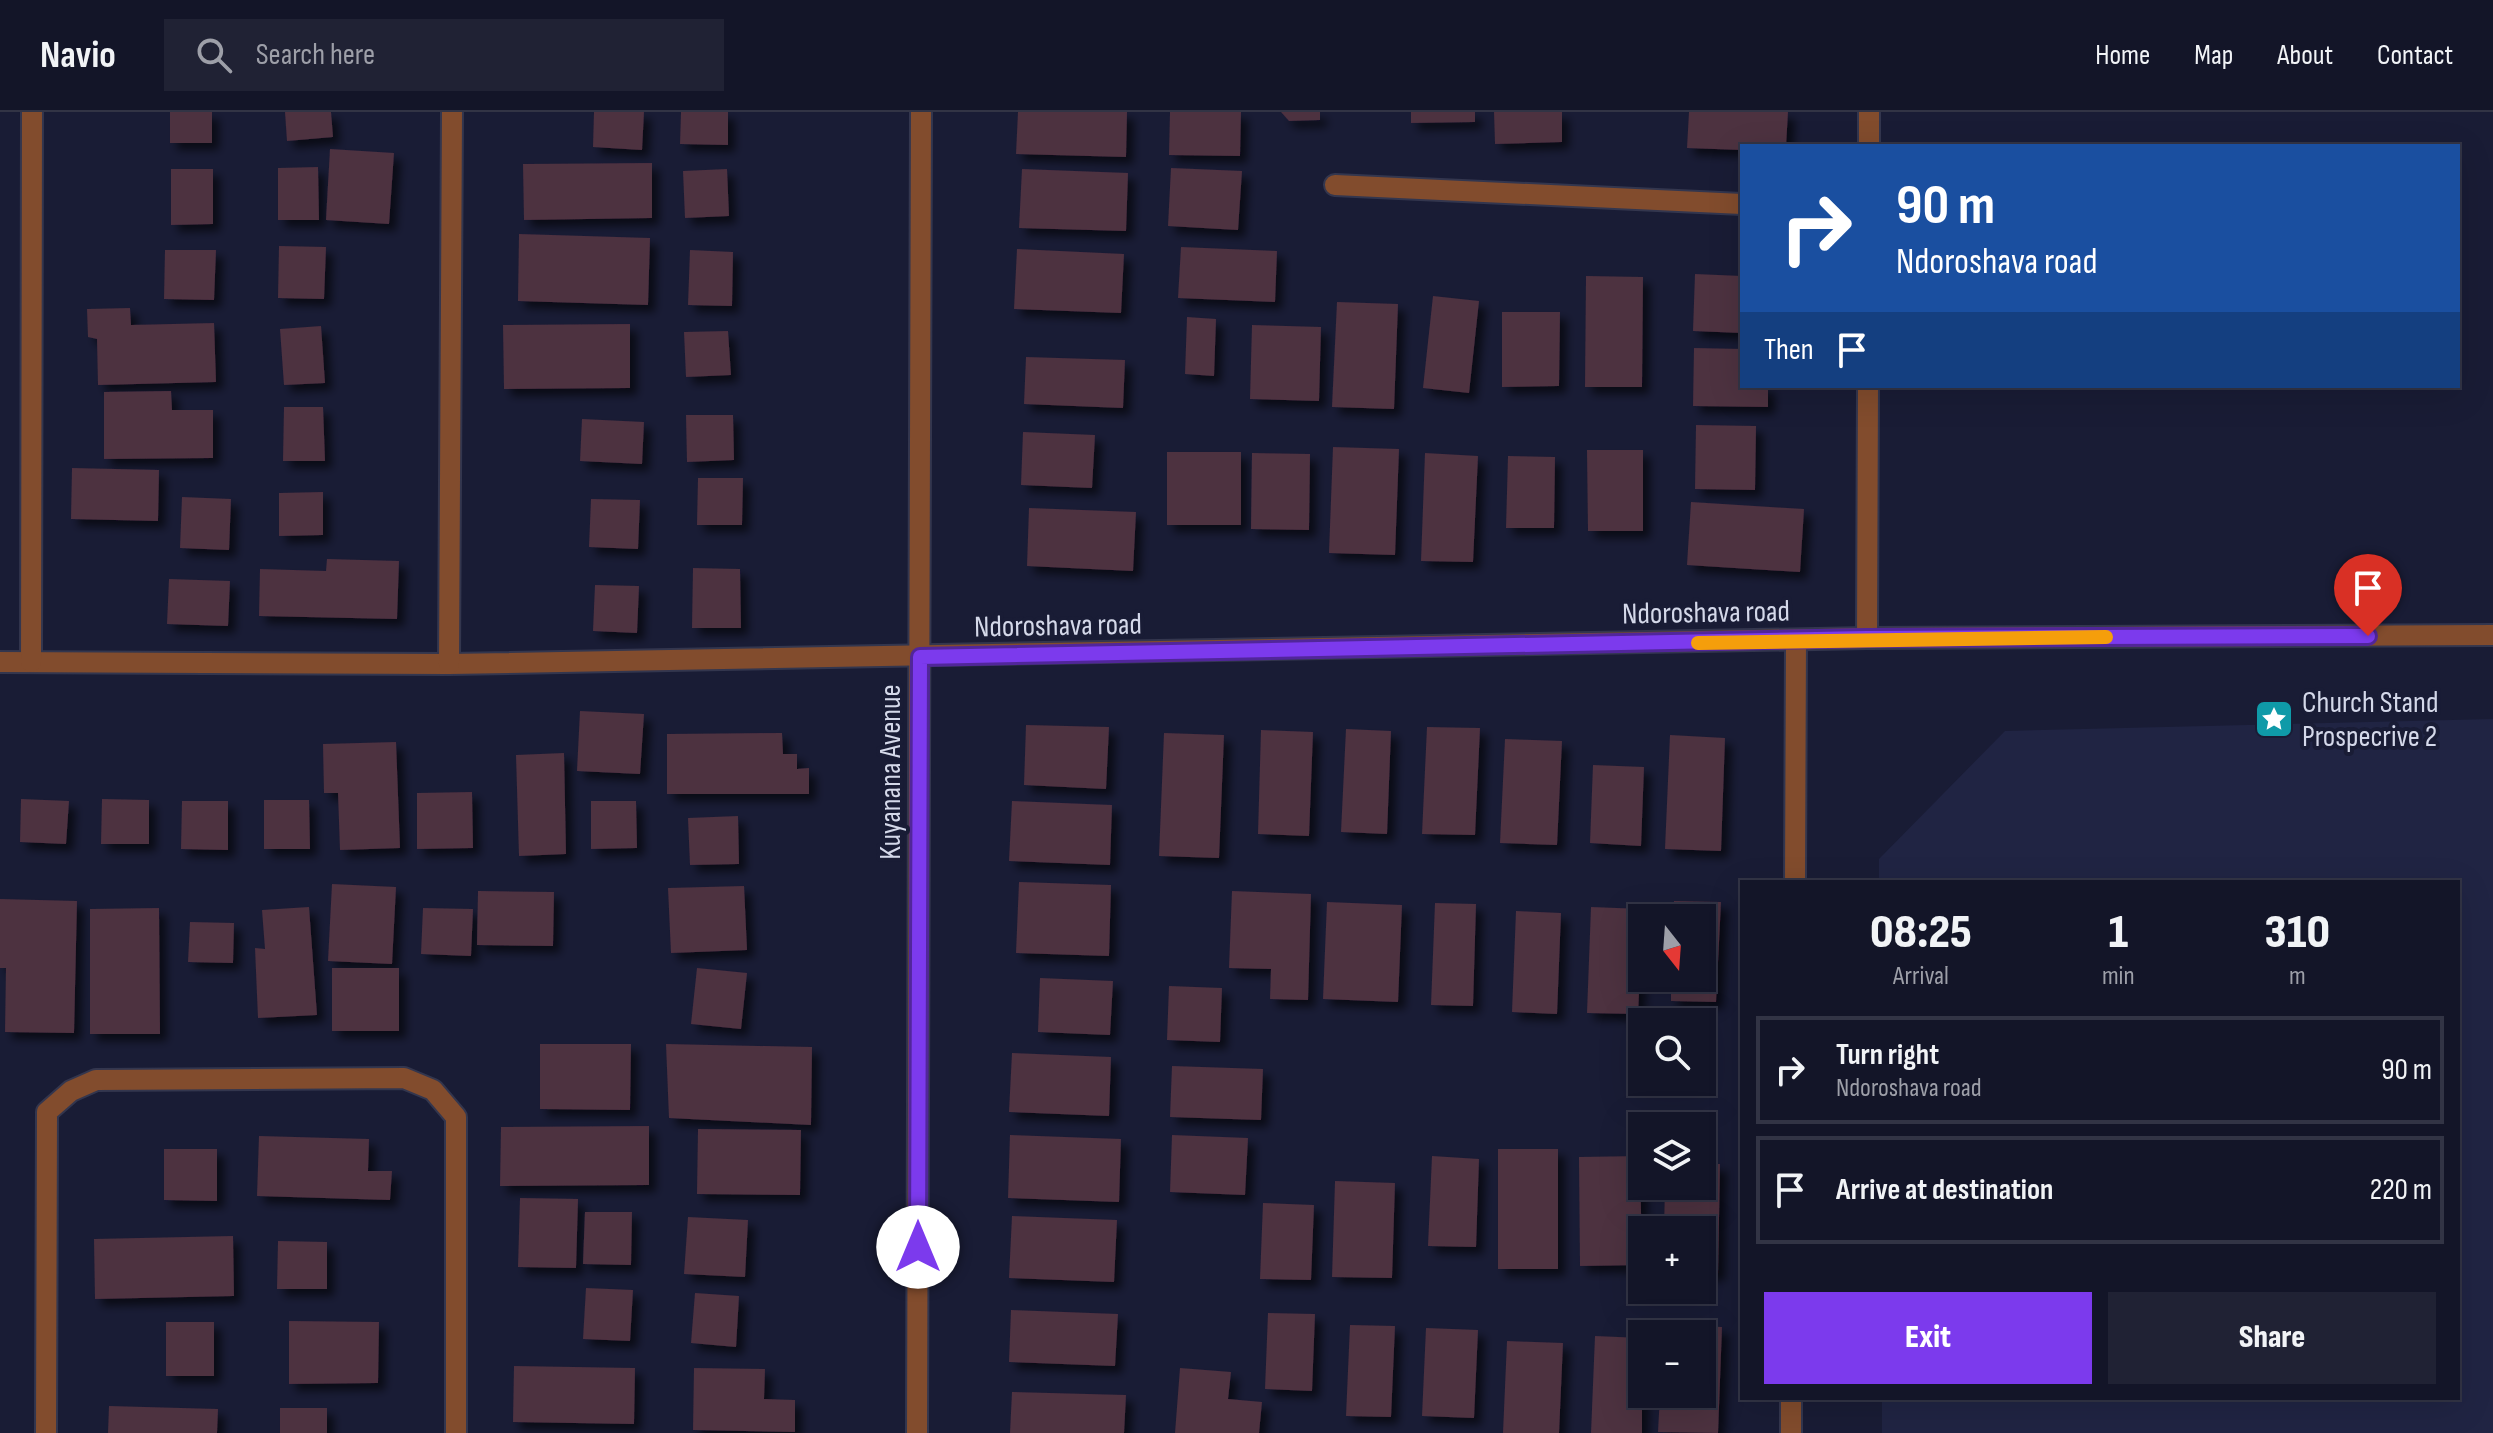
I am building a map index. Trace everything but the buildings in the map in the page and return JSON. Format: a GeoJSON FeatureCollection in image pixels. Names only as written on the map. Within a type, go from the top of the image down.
{"type":"FeatureCollection","features":[{"type":"Feature","properties":{"kind":"street"},"geometry":{"type":"LineString","coordinates":[[31,662],[32,112]]}},
{"type":"Feature","properties":{"kind":"street"},"geometry":{"type":"LineString","coordinates":[[449,664],[452,112]]}},
{"type":"Feature","properties":{"kind":"street","name":"Kuyanana Avenue"},"geometry":{"type":"LineString","coordinates":[[917,1433],[921,112]]}},
{"type":"Feature","properties":{"kind":"street"},"geometry":{"type":"LineString","coordinates":[[1869,112],[1869,144]]}},
{"type":"Feature","properties":{"kind":"street"},"geometry":{"type":"LineString","coordinates":[[1335,185],[1740,204]]}},
{"type":"Feature","properties":{"kind":"street"},"geometry":{"type":"LineString","coordinates":[[1867,638],[1868,388]]}},
{"type":"Feature","properties":{"kind":"street","name":"Ndoroshava road"},"geometry":{"type":"LineString","coordinates":[[0,662],[449,664],[1867,638],[2493,635]]}},
{"type":"Feature","properties":{"kind":"street"},"geometry":{"type":"LineString","coordinates":[[1795,880],[1796,641]]}},
{"type":"Feature","properties":{"kind":"street"},"geometry":{"type":"LineString","coordinates":[[46,1433],[47,1112],[71,1091],[96,1080],[404,1078],[433,1090],[456,1117],[456,1433]]}},
{"type":"Feature","properties":{"kind":"street"},"geometry":{"type":"LineString","coordinates":[[1791,1400],[1791,1433]]}},
{"type":"Feature","properties":{"kind":"shaded area"},"geometry":{"type":"Polygon","coordinates":[[[2493,719],[2493,1433],[1882,1433],[1882,1400],[2460,1400],[2460,880],[1879,880],[1879,859],[2005,731],[2493,719]]]}},
{"type":"Feature","properties":{"kind":"slow traffic"},"geometry":{"type":"LineString","coordinates":[[1698,643],[1867,638],[2106,637]]}},
{"type":"Feature","properties":{"kind":"place","name":"Church Stand Prospecrive 2"},"geometry":{"type":"Point","coordinates":[2274,719]}},
{"type":"Feature","properties":{"kind":"route"},"geometry":{"type":"LineString","coordinates":[[918,1247],[920,657],[1867,638],[2368,636]]}}]}
